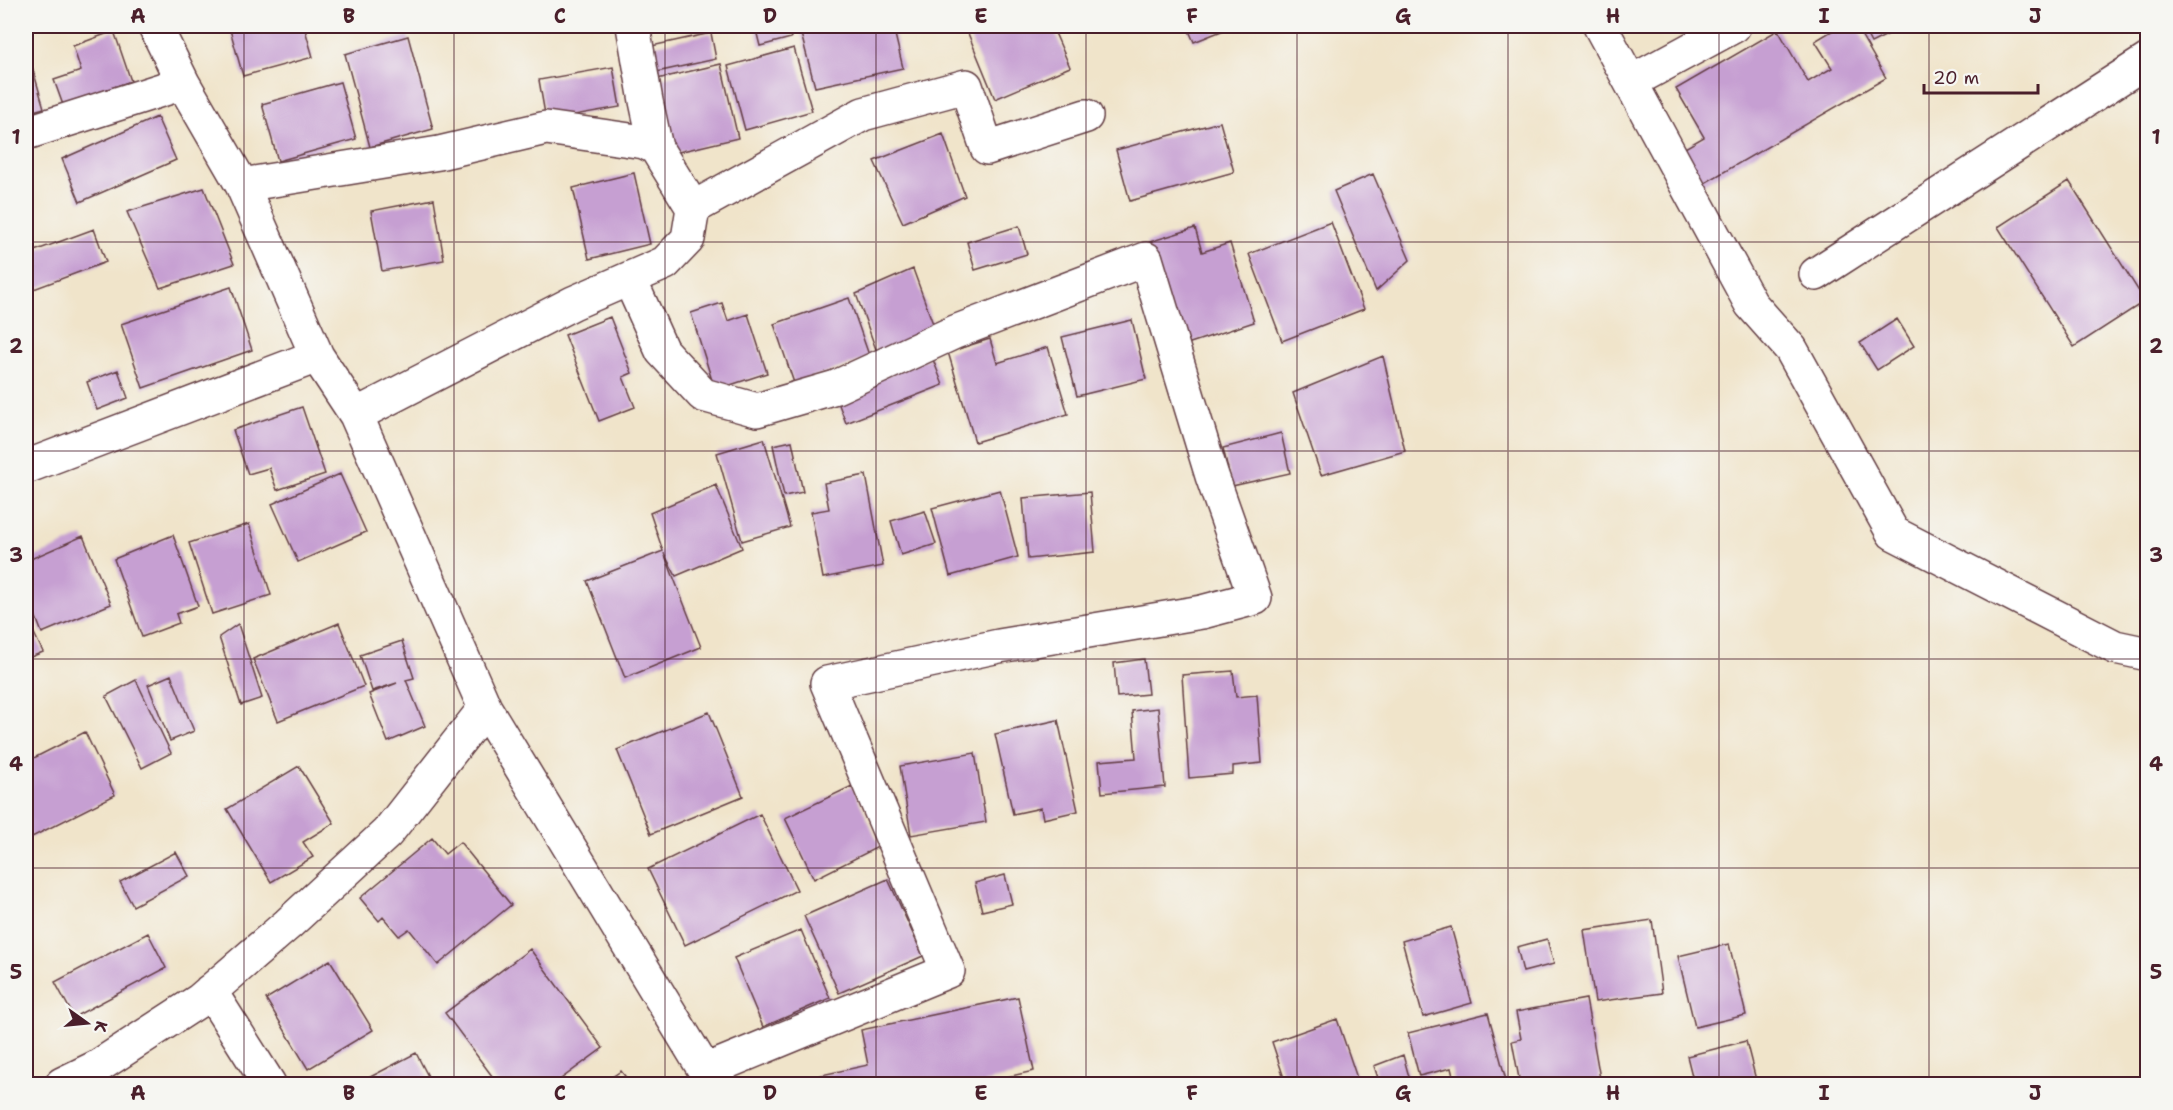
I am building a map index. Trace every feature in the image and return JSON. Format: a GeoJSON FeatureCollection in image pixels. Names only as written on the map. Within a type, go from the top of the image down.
{"type":"FeatureCollection","features":[{"type":"Feature","properties":{"kind":"street"},"geometry":{"type":"LineString","coordinates":[[155,26],[183,83],[242,185],[317,356],[356,415],[485,708],[709,1078],[948,970],[826,683],[999,646],[1202,612],[1255,598],[1212,476],[1146,259],[955,332],[836,387],[757,410],[702,394],[662,351],[630,280]]}},
{"type":"Feature","properties":{"kind":"street"},"geometry":{"type":"LineString","coordinates":[[356,415],[573,303],[665,263],[688,239],[693,208],[656,147],[633,26]]}},
{"type":"Feature","properties":{"kind":"street"},"geometry":{"type":"LineString","coordinates":[[1600,26],[1751,304],[1791,349],[1893,533],[2115,647],[2148,654]]}},
{"type":"Feature","properties":{"kind":"street"},"geometry":{"type":"LineString","coordinates":[[1630,82],[1734,26]]}},
{"type":"Feature","properties":{"kind":"street"},"geometry":{"type":"LineString","coordinates":[[1816,274],[2148,60]]}},
{"type":"Feature","properties":{"kind":"street"},"geometry":{"type":"LineString","coordinates":[[26,134],[183,83]]}},
{"type":"Feature","properties":{"kind":"street"},"geometry":{"type":"LineString","coordinates":[[693,208],[863,114],[966,86],[987,148],[1086,116]]}},
{"type":"Feature","properties":{"kind":"street"},"geometry":{"type":"LineString","coordinates":[[242,185],[439,153],[546,128],[644,142],[656,147]]}},
{"type":"Feature","properties":{"kind":"street"},"geometry":{"type":"LineString","coordinates":[[26,467],[317,356]]}},
{"type":"Feature","properties":{"kind":"street"},"geometry":{"type":"LineString","coordinates":[[62,1084],[96,1067],[200,1000],[288,924],[387,833],[485,708]]}},
{"type":"Feature","properties":{"kind":"street"},"geometry":{"type":"LineString","coordinates":[[210,991],[269,1084]]}},
{"type":"Feature","properties":{"kind":"building"},"geometry":{"type":"Polygon","coordinates":[[[229,26],[304,26],[313,57],[243,76],[229,26]]]}},
{"type":"Feature","properties":{"kind":"building"},"geometry":{"type":"Polygon","coordinates":[[[755,26],[788,26],[791,38],[760,46],[755,26]]]}},
{"type":"Feature","properties":{"kind":"building"},"geometry":{"type":"Polygon","coordinates":[[[799,26],[893,26],[903,68],[815,87],[799,26]]]}},
{"type":"Feature","properties":{"kind":"building"},"geometry":{"type":"Polygon","coordinates":[[[965,26],[1052,26],[1070,67],[995,99],[965,26]]]}},
{"type":"Feature","properties":{"kind":"building"},"geometry":{"type":"Polygon","coordinates":[[[1187,26],[1234,26],[1194,42],[1187,26]]]}},
{"type":"Feature","properties":{"kind":"building"},"geometry":{"type":"Polygon","coordinates":[[[1840,26],[1856,26],[1886,78],[1698,187],[1678,152],[1704,137],[1676,89],[1778,30],[1808,82],[1832,68],[1815,41],[1840,26]]]}},
{"type":"Feature","properties":{"kind":"building"},"geometry":{"type":"Polygon","coordinates":[[[1862,26],[1905,26],[1871,43],[1862,26]]]}},
{"type":"Feature","properties":{"kind":"building"},"geometry":{"type":"Polygon","coordinates":[[[114,31],[131,81],[63,105],[54,80],[81,71],[73,46],[114,31]]]}},
{"type":"Feature","properties":{"kind":"building"},"geometry":{"type":"Polygon","coordinates":[[[711,33],[716,59],[652,73],[647,47],[711,33]]]}},
{"type":"Feature","properties":{"kind":"building"},"geometry":{"type":"Polygon","coordinates":[[[408,36],[433,129],[370,147],[345,54],[408,36]]]}},
{"type":"Feature","properties":{"kind":"building"},"geometry":{"type":"Polygon","coordinates":[[[26,46],[44,108],[26,113],[26,46]]]}},
{"type":"Feature","properties":{"kind":"building"},"geometry":{"type":"Polygon","coordinates":[[[794,48],[812,111],[745,130],[728,66],[794,48]]]}},
{"type":"Feature","properties":{"kind":"building"},"geometry":{"type":"Polygon","coordinates":[[[721,64],[738,138],[674,153],[657,79],[721,64]]]}},
{"type":"Feature","properties":{"kind":"building"},"geometry":{"type":"Polygon","coordinates":[[[613,67],[620,107],[546,120],[539,80],[613,67]]]}},
{"type":"Feature","properties":{"kind":"building"},"geometry":{"type":"Polygon","coordinates":[[[340,82],[356,139],[278,161],[262,104],[340,82]]]}},
{"type":"Feature","properties":{"kind":"building"},"geometry":{"type":"Polygon","coordinates":[[[157,117],[176,160],[80,202],[62,159],[157,117]]]}},
{"type":"Feature","properties":{"kind":"building"},"geometry":{"type":"Polygon","coordinates":[[[1220,122],[1234,172],[1130,201],[1116,150],[1220,122]]]}},
{"type":"Feature","properties":{"kind":"building"},"geometry":{"type":"Polygon","coordinates":[[[943,134],[965,196],[903,223],[874,161],[943,134]]]}},
{"type":"Feature","properties":{"kind":"building"},"geometry":{"type":"Polygon","coordinates":[[[634,173],[650,244],[589,259],[573,188],[634,173]]]}},
{"type":"Feature","properties":{"kind":"building"},"geometry":{"type":"Polygon","coordinates":[[[1373,174],[1410,260],[1376,291],[1334,191],[1373,174]]]}},
{"type":"Feature","properties":{"kind":"building"},"geometry":{"type":"Polygon","coordinates":[[[2069,181],[2145,301],[2074,347],[1998,227],[2069,181]]]}},
{"type":"Feature","properties":{"kind":"building"},"geometry":{"type":"Polygon","coordinates":[[[204,188],[234,264],[160,288],[127,212],[204,188]]]}},
{"type":"Feature","properties":{"kind":"building"},"geometry":{"type":"Polygon","coordinates":[[[434,199],[444,260],[382,271],[371,211],[434,199]]]}},
{"type":"Feature","properties":{"kind":"building"},"geometry":{"type":"Polygon","coordinates":[[[1331,222],[1364,309],[1282,341],[1249,254],[1331,222]]]}},
{"type":"Feature","properties":{"kind":"building"},"geometry":{"type":"Polygon","coordinates":[[[1019,226],[1027,254],[975,270],[967,242],[1019,226]]]}},
{"type":"Feature","properties":{"kind":"building"},"geometry":{"type":"Polygon","coordinates":[[[1195,228],[1202,252],[1230,243],[1254,322],[1178,347],[1146,243],[1195,228]]]}},
{"type":"Feature","properties":{"kind":"building"},"geometry":{"type":"Polygon","coordinates":[[[94,229],[106,262],[26,292],[26,254],[94,229]]]}},
{"type":"Feature","properties":{"kind":"building"},"geometry":{"type":"Polygon","coordinates":[[[913,269],[936,332],[878,355],[856,294],[913,269]]]}},
{"type":"Feature","properties":{"kind":"building"},"geometry":{"type":"Polygon","coordinates":[[[231,287],[252,350],[143,388],[121,324],[231,287]]]}},
{"type":"Feature","properties":{"kind":"building"},"geometry":{"type":"Polygon","coordinates":[[[849,298],[870,358],[794,383],[774,324],[849,298]]]}},
{"type":"Feature","properties":{"kind":"building"},"geometry":{"type":"Polygon","coordinates":[[[722,303],[728,321],[748,314],[767,373],[715,390],[691,313],[722,303]]]}},
{"type":"Feature","properties":{"kind":"building"},"geometry":{"type":"Polygon","coordinates":[[[610,317],[632,373],[623,377],[635,407],[599,421],[565,335],[610,317]]]}},
{"type":"Feature","properties":{"kind":"building"},"geometry":{"type":"Polygon","coordinates":[[[1897,319],[1914,346],[1877,370],[1860,343],[1897,319]]]}},
{"type":"Feature","properties":{"kind":"building"},"geometry":{"type":"Polygon","coordinates":[[[1132,320],[1146,379],[1077,396],[1062,337],[1132,320]]]}},
{"type":"Feature","properties":{"kind":"building"},"geometry":{"type":"Polygon","coordinates":[[[990,339],[997,363],[1048,347],[1068,414],[975,442],[948,352],[990,339]]]}},
{"type":"Feature","properties":{"kind":"building"},"geometry":{"type":"Polygon","coordinates":[[[1383,356],[1405,451],[1321,475],[1293,393],[1383,356]]]}},
{"type":"Feature","properties":{"kind":"building"},"geometry":{"type":"Polygon","coordinates":[[[932,357],[943,385],[846,423],[836,397],[932,357]]]}},
{"type":"Feature","properties":{"kind":"building"},"geometry":{"type":"Polygon","coordinates":[[[118,370],[128,398],[97,410],[87,382],[118,370]]]}},
{"type":"Feature","properties":{"kind":"building"},"geometry":{"type":"Polygon","coordinates":[[[302,407],[325,474],[277,490],[269,468],[248,474],[233,430],[302,407]]]}},
{"type":"Feature","properties":{"kind":"building"},"geometry":{"type":"Polygon","coordinates":[[[1281,433],[1290,473],[1232,486],[1223,448],[1281,433]]]}},
{"type":"Feature","properties":{"kind":"building"},"geometry":{"type":"Polygon","coordinates":[[[764,439],[790,527],[742,541],[717,453],[764,439]]]}},
{"type":"Feature","properties":{"kind":"building"},"geometry":{"type":"Polygon","coordinates":[[[792,441],[803,492],[784,496],[773,445],[792,441]]]}},
{"type":"Feature","properties":{"kind":"building"},"geometry":{"type":"Polygon","coordinates":[[[340,474],[366,532],[298,562],[272,504],[340,474]]]}},
{"type":"Feature","properties":{"kind":"building"},"geometry":{"type":"Polygon","coordinates":[[[866,475],[883,566],[823,578],[811,512],[829,509],[824,483],[866,475]]]}},
{"type":"Feature","properties":{"kind":"building"},"geometry":{"type":"Polygon","coordinates":[[[716,485],[742,548],[676,576],[664,553],[701,647],[625,678],[587,581],[663,551],[650,513],[716,485]]]}},
{"type":"Feature","properties":{"kind":"building"},"geometry":{"type":"Polygon","coordinates":[[[1000,490],[1018,557],[950,576],[932,508],[1000,490]]]}},
{"type":"Feature","properties":{"kind":"building"},"geometry":{"type":"Polygon","coordinates":[[[1090,492],[1095,552],[1028,559],[1023,498],[1090,492]]]}},
{"type":"Feature","properties":{"kind":"building"},"geometry":{"type":"Polygon","coordinates":[[[925,511],[936,544],[901,555],[891,521],[925,511]]]}},
{"type":"Feature","properties":{"kind":"building"},"geometry":{"type":"Polygon","coordinates":[[[249,524],[271,595],[212,614],[189,543],[249,524]]]}},
{"type":"Feature","properties":{"kind":"building"},"geometry":{"type":"Polygon","coordinates":[[[173,535],[198,606],[176,614],[179,623],[142,637],[114,559],[173,535]]]}},
{"type":"Feature","properties":{"kind":"building"},"geometry":{"type":"Polygon","coordinates":[[[83,536],[111,604],[42,633],[26,591],[26,561],[83,536]]]}},
{"type":"Feature","properties":{"kind":"building"},"geometry":{"type":"Polygon","coordinates":[[[339,623],[364,686],[278,721],[253,659],[339,623]]]}},
{"type":"Feature","properties":{"kind":"building"},"geometry":{"type":"Polygon","coordinates":[[[238,624],[262,698],[241,705],[219,637],[238,624]]]}},
{"type":"Feature","properties":{"kind":"building"},"geometry":{"type":"Polygon","coordinates":[[[30,625],[43,652],[26,659],[26,627],[30,625]]]}},
{"type":"Feature","properties":{"kind":"building"},"geometry":{"type":"Polygon","coordinates":[[[402,641],[414,678],[406,680],[425,726],[388,742],[369,694],[397,683],[372,691],[360,655],[402,641]]]}},
{"type":"Feature","properties":{"kind":"building"},"geometry":{"type":"Polygon","coordinates":[[[1144,659],[1148,694],[1117,697],[1114,663],[1144,659]]]}},
{"type":"Feature","properties":{"kind":"building"},"geometry":{"type":"Polygon","coordinates":[[[1233,671],[1236,697],[1257,695],[1262,763],[1233,766],[1233,774],[1189,778],[1182,675],[1233,671]]]}},
{"type":"Feature","properties":{"kind":"building"},"geometry":{"type":"Polygon","coordinates":[[[171,675],[194,731],[170,741],[148,685],[171,675]]]}},
{"type":"Feature","properties":{"kind":"building"},"geometry":{"type":"Polygon","coordinates":[[[136,680],[171,753],[142,768],[106,696],[136,680]]]}},
{"type":"Feature","properties":{"kind":"building"},"geometry":{"type":"Polygon","coordinates":[[[1158,708],[1165,787],[1102,793],[1099,761],[1136,758],[1132,711],[1158,708]]]}},
{"type":"Feature","properties":{"kind":"building"},"geometry":{"type":"Polygon","coordinates":[[[709,712],[743,796],[651,834],[617,750],[709,712]]]}},
{"type":"Feature","properties":{"kind":"building"},"geometry":{"type":"Polygon","coordinates":[[[1058,720],[1078,811],[1043,819],[1041,808],[1013,814],[995,734],[1058,720]]]}},
{"type":"Feature","properties":{"kind":"building"},"geometry":{"type":"Polygon","coordinates":[[[85,732],[115,795],[32,837],[26,824],[26,762],[85,732]]]}},
{"type":"Feature","properties":{"kind":"building"},"geometry":{"type":"Polygon","coordinates":[[[975,753],[986,822],[911,835],[900,766],[975,753]]]}},
{"type":"Feature","properties":{"kind":"building"},"geometry":{"type":"Polygon","coordinates":[[[299,766],[334,823],[303,842],[313,857],[271,882],[227,809],[299,766]]]}},
{"type":"Feature","properties":{"kind":"building"},"geometry":{"type":"Polygon","coordinates":[[[852,786],[880,846],[814,879],[785,818],[852,786]]]}},
{"type":"Feature","properties":{"kind":"building"},"geometry":{"type":"Polygon","coordinates":[[[760,814],[797,890],[685,945],[648,869],[760,814]]]}},
{"type":"Feature","properties":{"kind":"building"},"geometry":{"type":"Polygon","coordinates":[[[432,838],[445,854],[460,842],[511,905],[438,965],[409,929],[399,936],[383,917],[379,921],[360,898],[432,838]]]}},
{"type":"Feature","properties":{"kind":"building"},"geometry":{"type":"Polygon","coordinates":[[[176,852],[189,876],[133,906],[120,882],[176,852]]]}},
{"type":"Feature","properties":{"kind":"building"},"geometry":{"type":"Polygon","coordinates":[[[1005,875],[1012,904],[982,911],[975,883],[1005,875]]]}},
{"type":"Feature","properties":{"kind":"building"},"geometry":{"type":"Polygon","coordinates":[[[888,879],[923,956],[839,993],[804,916],[888,879]]]}},
{"type":"Feature","properties":{"kind":"building"},"geometry":{"type":"Polygon","coordinates":[[[1652,920],[1662,993],[1595,1002],[1584,930],[1652,920]]]}},
{"type":"Feature","properties":{"kind":"building"},"geometry":{"type":"Polygon","coordinates":[[[1451,927],[1472,1003],[1423,1017],[1402,941],[1451,927]]]}},
{"type":"Feature","properties":{"kind":"building"},"geometry":{"type":"Polygon","coordinates":[[[801,930],[830,998],[763,1027],[734,958],[801,930]]]}},
{"type":"Feature","properties":{"kind":"building"},"geometry":{"type":"Polygon","coordinates":[[[148,933],[166,968],[74,1017],[55,982],[148,933]]]}},
{"type":"Feature","properties":{"kind":"building"},"geometry":{"type":"Polygon","coordinates":[[[1547,939],[1554,964],[1523,972],[1517,947],[1547,939]]]}},
{"type":"Feature","properties":{"kind":"building"},"geometry":{"type":"Polygon","coordinates":[[[1729,944],[1746,1015],[1695,1027],[1678,956],[1729,944]]]}},
{"type":"Feature","properties":{"kind":"building"},"geometry":{"type":"Polygon","coordinates":[[[530,949],[603,1048],[554,1084],[498,1084],[445,1013],[530,949]]]}},
{"type":"Feature","properties":{"kind":"building"},"geometry":{"type":"Polygon","coordinates":[[[330,960],[373,1030],[308,1069],[266,999],[330,960]]]}},
{"type":"Feature","properties":{"kind":"building"},"geometry":{"type":"Polygon","coordinates":[[[1018,997],[1034,1071],[984,1082],[985,1084],[818,1084],[817,1076],[868,1065],[861,1030],[1018,997]]]}},
{"type":"Feature","properties":{"kind":"building"},"geometry":{"type":"Polygon","coordinates":[[[1586,999],[1601,1084],[1520,1084],[1512,1041],[1521,1039],[1516,1012],[1586,999]]]}},
{"type":"Feature","properties":{"kind":"building"},"geometry":{"type":"Polygon","coordinates":[[[1488,1013],[1507,1084],[1455,1084],[1451,1068],[1419,1076],[1408,1033],[1488,1013]]]}},
{"type":"Feature","properties":{"kind":"building"},"geometry":{"type":"Polygon","coordinates":[[[1337,1019],[1359,1084],[1286,1084],[1272,1042],[1337,1019]]]}},
{"type":"Feature","properties":{"kind":"building"},"geometry":{"type":"Polygon","coordinates":[[[1746,1041],[1757,1084],[1694,1084],[1687,1056],[1746,1041]]]}},
{"type":"Feature","properties":{"kind":"building"},"geometry":{"type":"Polygon","coordinates":[[[416,1053],[432,1084],[357,1084],[416,1053]]]}},
{"type":"Feature","properties":{"kind":"building"},"geometry":{"type":"Polygon","coordinates":[[[1403,1055],[1411,1084],[1380,1084],[1374,1066],[1403,1055]]]}},
{"type":"Feature","properties":{"kind":"building"},"geometry":{"type":"Polygon","coordinates":[[[621,1071],[631,1084],[602,1084],[621,1071]]]}},
{"type":"Feature","properties":{"kind":"building"},"geometry":{"type":"Polygon","coordinates":[[[803,1077],[804,1084],[774,1084],[803,1077]]]}}]}
